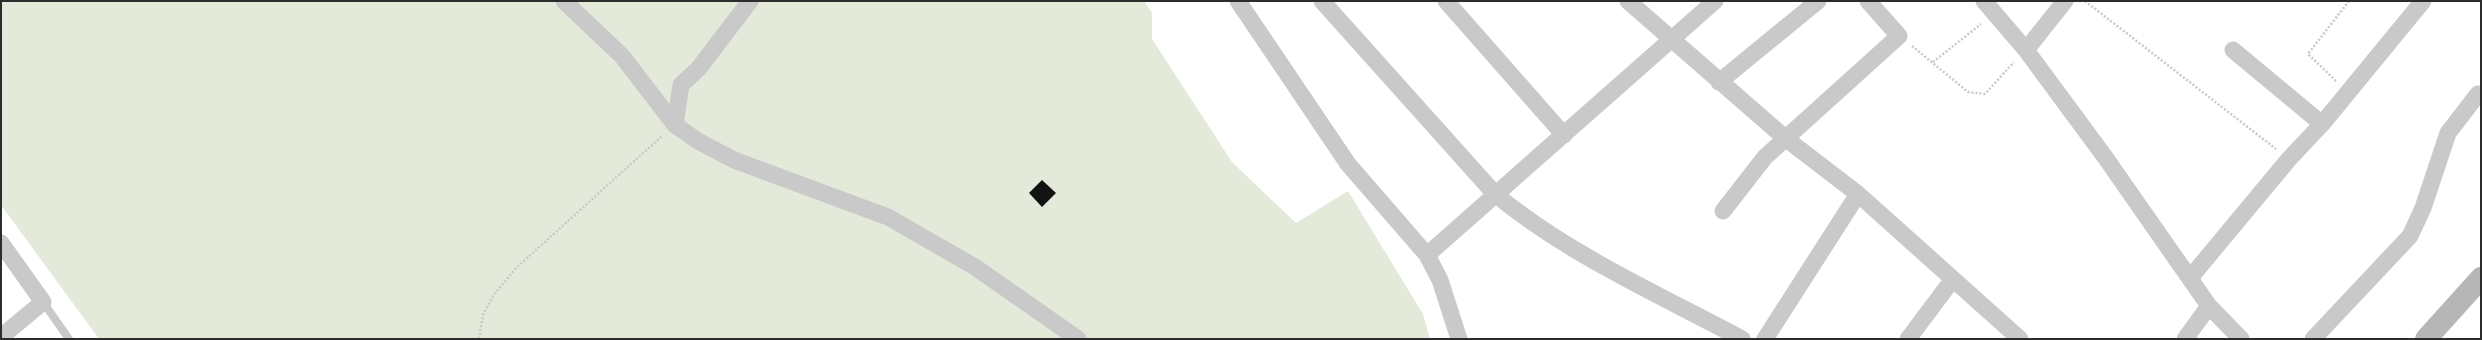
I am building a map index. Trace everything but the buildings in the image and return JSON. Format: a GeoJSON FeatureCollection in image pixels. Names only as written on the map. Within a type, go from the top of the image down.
{"type":"FeatureCollection","features":[{"type":"Feature","properties":{"kind":"street"},"geometry":{"type":"LineString","coordinates":[[564,1],[622,56],[675,125],[698,141],[734,160],[888,217],[975,267],[1078,339]]}},
{"type":"Feature","properties":{"kind":"street"},"geometry":{"type":"LineString","coordinates":[[675,125],[681,84],[699,68],[750,1]]}},
{"type":"Feature","properties":{"kind":"street"},"geometry":{"type":"LineString","coordinates":[[1238,1],[1348,164],[1427,255],[1440,280],[1459,339]]}},
{"type":"Feature","properties":{"kind":"street"},"geometry":{"type":"LineString","coordinates":[[1322,1],[1495,194],[1552,237],[1742,339]]}},
{"type":"Feature","properties":{"kind":"street"},"geometry":{"type":"LineString","coordinates":[[1446,1],[1564,135]]}},
{"type":"Feature","properties":{"kind":"street"},"geometry":{"type":"LineString","coordinates":[[1628,1],[1672,41],[1785,138],[1858,194],[2020,339]]}},
{"type":"Feature","properties":{"kind":"street"},"geometry":{"type":"LineString","coordinates":[[1427,255],[1495,194],[1672,41],[1715,1]]}},
{"type":"Feature","properties":{"kind":"street"},"geometry":{"type":"LineString","coordinates":[[1719,82],[1818,1]]}},
{"type":"Feature","properties":{"kind":"street"},"geometry":{"type":"LineString","coordinates":[[1723,211],[1743,183],[1785,138],[1899,36],[1868,1]]}},
{"type":"Feature","properties":{"kind":"street"},"geometry":{"type":"LineString","coordinates":[[2026,50],[2065,1]]}},
{"type":"Feature","properties":{"kind":"street"},"geometry":{"type":"LineString","coordinates":[[2190,278],[2289,159],[2349,93],[2423,1]]}},
{"type":"Feature","properties":{"kind":"street"},"geometry":{"type":"LineString","coordinates":[[1989,7],[2026,50],[2105,157],[2209,306],[2241,339]]}},
{"type":"Feature","properties":{"kind":"street"},"geometry":{"type":"LineString","coordinates":[[2233,50],[2322,124]]}},
{"type":"Feature","properties":{"kind":"street"},"geometry":{"type":"LineString","coordinates":[[2313,339],[2410,236],[2423,208],[2448,133],[2478,94]]}},
{"type":"Feature","properties":{"kind":"street"},"geometry":{"type":"LineString","coordinates":[[1765,339],[1858,194]]}},
{"type":"Feature","properties":{"kind":"street"},"geometry":{"type":"LineString","coordinates":[[1,242],[43,302],[1,337]]}},
{"type":"Feature","properties":{"kind":"street"},"geometry":{"type":"LineString","coordinates":[[2426,339],[2481,278]]}},
{"type":"Feature","properties":{"kind":"street"},"geometry":{"type":"LineString","coordinates":[[1908,339],[1953,279]]}},
{"type":"Feature","properties":{"kind":"street"},"geometry":{"type":"LineString","coordinates":[[2185,339],[2209,306]]}},
{"type":"Feature","properties":{"kind":"lane"},"geometry":{"type":"LineString","coordinates":[[43,302],[69,339]]}},
{"type":"Feature","properties":{"kind":"path"},"geometry":{"type":"LineString","coordinates":[[2085,1],[2289,159]]}},
{"type":"Feature","properties":{"kind":"path"},"geometry":{"type":"LineString","coordinates":[[2349,1],[2308,54],[2349,93]]}},
{"type":"Feature","properties":{"kind":"path"},"geometry":{"type":"LineString","coordinates":[[1933,62],[1989,7]]}},
{"type":"Feature","properties":{"kind":"path"},"geometry":{"type":"LineString","coordinates":[[1899,36],[1933,62],[1968,92],[1985,94],[2026,50]]}},
{"type":"Feature","properties":{"kind":"path"},"geometry":{"type":"LineString","coordinates":[[479,339],[483,315],[493,296],[516,268],[675,125]]}},
{"type":"Feature","properties":{"kind":"green space"},"geometry":{"type":"Polygon","coordinates":[[[1,1],[1144,1],[1152,13],[1152,39],[1232,162],[1296,223],[1348,191],[1423,314],[1430,339],[99,339],[1,205],[1,1]]]}}]}
